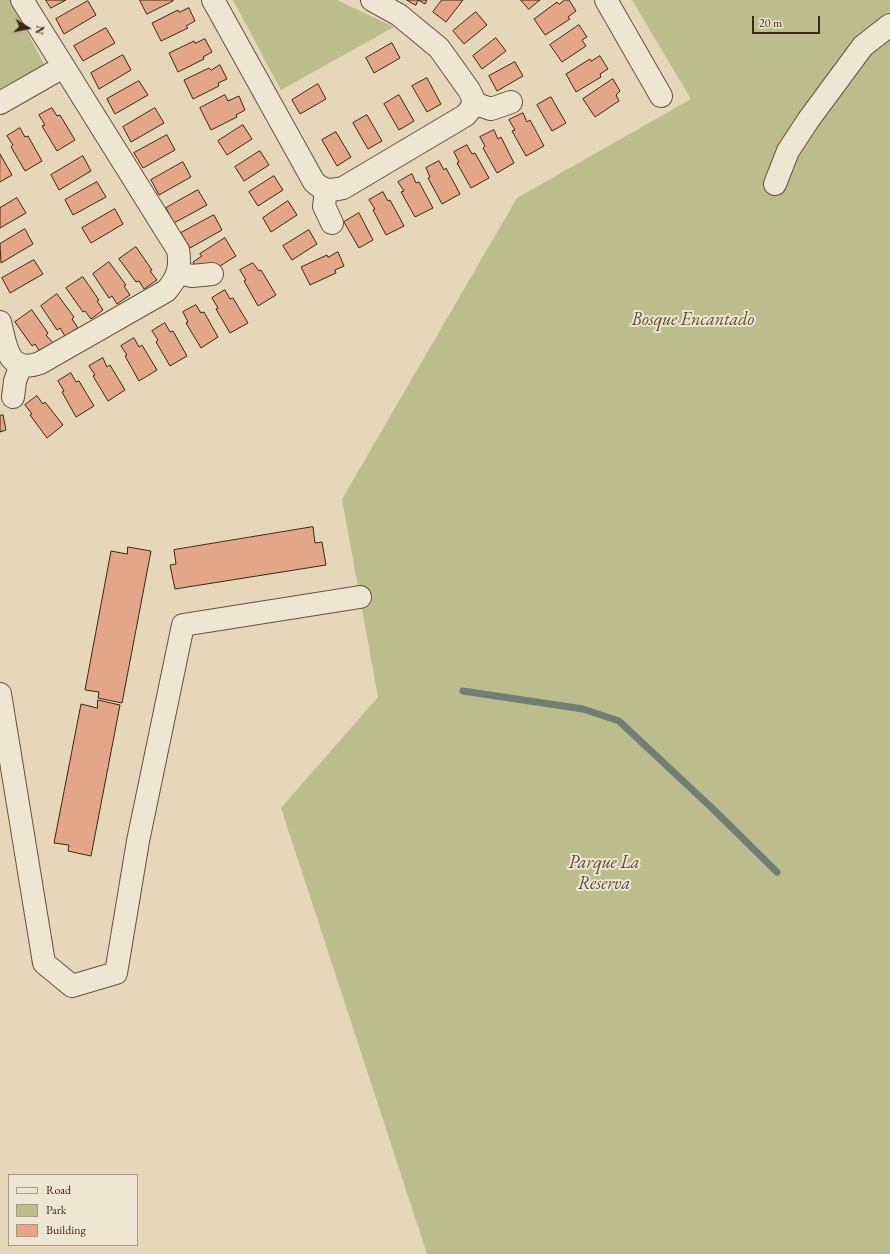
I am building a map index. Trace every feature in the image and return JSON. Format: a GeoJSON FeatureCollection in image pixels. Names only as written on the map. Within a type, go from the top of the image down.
{"type":"FeatureCollection","features":[{"type":"Feature","properties":{"kind":"street"},"geometry":{"type":"LineString","coordinates":[[0,322],[9,356],[14,362],[21,365],[31,366],[40,363],[166,291],[179,273],[178,250],[22,0]]}},
{"type":"Feature","properties":{"kind":"street"},"geometry":{"type":"LineString","coordinates":[[213,0],[314,182],[320,188],[326,190],[342,188],[466,115],[470,111],[473,103],[469,90],[439,48],[399,15],[372,0]]}},
{"type":"Feature","properties":{"kind":"street"},"geometry":{"type":"LineString","coordinates":[[606,0],[660,96]]}},
{"type":"Feature","properties":{"kind":"street"},"geometry":{"type":"LineString","coordinates":[[775,184],[788,151],[809,119],[863,46],[890,25]]}},
{"type":"Feature","properties":{"kind":"street"},"geometry":{"type":"LineString","coordinates":[[0,103],[63,67]]}},
{"type":"Feature","properties":{"kind":"street"},"geometry":{"type":"LineString","coordinates":[[473,103],[492,109],[511,102]]}},
{"type":"Feature","properties":{"kind":"street"},"geometry":{"type":"LineString","coordinates":[[326,190],[324,206],[332,223]]}},
{"type":"Feature","properties":{"kind":"street"},"geometry":{"type":"LineString","coordinates":[[179,273],[192,276],[212,274]]}},
{"type":"Feature","properties":{"kind":"street"},"geometry":{"type":"LineString","coordinates":[[13,397],[15,381],[21,365]]}},
{"type":"Feature","properties":{"kind":"street"},"geometry":{"type":"LineString","coordinates":[[0,694],[44,963],[72,986],[116,973],[138,841],[183,624],[360,597]]}},
{"type":"Feature","properties":{"kind":"green space"},"geometry":{"type":"Polygon","coordinates":[[[0,0],[10,0],[45,66],[0,91],[0,0]]]}},
{"type":"Feature","properties":{"kind":"green space"},"geometry":{"type":"Polygon","coordinates":[[[233,0],[337,0],[394,27],[281,90],[233,0]]]}},
{"type":"Feature","properties":{"kind":"green space","name":"Parque La Reserva"},"geometry":{"type":"Polygon","coordinates":[[[632,0],[890,0],[890,1254],[427,1254],[281,808],[378,697],[342,499],[517,198],[691,99],[632,0]]]}},
{"type":"Feature","properties":{"kind":"building"},"geometry":{"type":"Polygon","coordinates":[[[46,0],[66,0],[51,8],[46,0]]]}},
{"type":"Feature","properties":{"kind":"building"},"geometry":{"type":"Polygon","coordinates":[[[140,0],[173,0],[173,1],[147,14],[140,0]]]}},
{"type":"Feature","properties":{"kind":"building"},"geometry":{"type":"Polygon","coordinates":[[[407,0],[418,0],[416,5],[407,0]]]}},
{"type":"Feature","properties":{"kind":"building"},"geometry":{"type":"Polygon","coordinates":[[[418,0],[427,0],[425,4],[418,0]]]}},
{"type":"Feature","properties":{"kind":"building"},"geometry":{"type":"Polygon","coordinates":[[[442,0],[463,0],[446,22],[433,12],[442,0]]]}},
{"type":"Feature","properties":{"kind":"building"},"geometry":{"type":"Polygon","coordinates":[[[521,0],[540,0],[529,9],[521,0]]]}},
{"type":"Feature","properties":{"kind":"building"},"geometry":{"type":"Polygon","coordinates":[[[565,0],[569,0],[576,11],[568,17],[570,19],[545,35],[534,19],[557,2],[559,4],[565,0]]]}},
{"type":"Feature","properties":{"kind":"building"},"geometry":{"type":"Polygon","coordinates":[[[88,1],[96,15],[64,34],[56,19],[88,1]]]}},
{"type":"Feature","properties":{"kind":"building"},"geometry":{"type":"Polygon","coordinates":[[[189,8],[195,21],[186,26],[188,28],[161,41],[152,23],[178,10],[179,12],[189,8]]]}},
{"type":"Feature","properties":{"kind":"building"},"geometry":{"type":"Polygon","coordinates":[[[476,12],[487,25],[464,44],[453,31],[476,12]]]}},
{"type":"Feature","properties":{"kind":"building"},"geometry":{"type":"Polygon","coordinates":[[[579,25],[587,37],[582,40],[586,46],[562,62],[550,45],[579,25]]]}},
{"type":"Feature","properties":{"kind":"building"},"geometry":{"type":"Polygon","coordinates":[[[106,28],[115,43],[83,61],[74,46],[106,28]]]}},
{"type":"Feature","properties":{"kind":"building"},"geometry":{"type":"Polygon","coordinates":[[[496,38],[506,51],[482,69],[473,56],[496,38]]]}},
{"type":"Feature","properties":{"kind":"building"},"geometry":{"type":"Polygon","coordinates":[[[205,39],[212,52],[203,57],[204,59],[178,72],[169,53],[194,41],[195,43],[205,39]]]}},
{"type":"Feature","properties":{"kind":"building"},"geometry":{"type":"Polygon","coordinates":[[[392,43],[400,58],[374,73],[366,58],[392,43]]]}},
{"type":"Feature","properties":{"kind":"building"},"geometry":{"type":"Polygon","coordinates":[[[123,55],[131,70],[99,89],[91,73],[123,55]]]}},
{"type":"Feature","properties":{"kind":"building"},"geometry":{"type":"Polygon","coordinates":[[[600,56],[608,69],[600,74],[601,77],[576,92],[566,74],[590,59],[591,61],[600,56]]]}},
{"type":"Feature","properties":{"kind":"building"},"geometry":{"type":"Polygon","coordinates":[[[515,62],[523,76],[497,91],[489,76],[515,62]]]}},
{"type":"Feature","properties":{"kind":"building"},"geometry":{"type":"Polygon","coordinates":[[[220,65],[227,79],[218,83],[219,86],[193,99],[184,80],[209,68],[211,70],[220,65]]]}},
{"type":"Feature","properties":{"kind":"building"},"geometry":{"type":"Polygon","coordinates":[[[427,78],[441,104],[427,112],[412,86],[427,78]]]}},
{"type":"Feature","properties":{"kind":"building"},"geometry":{"type":"Polygon","coordinates":[[[613,79],[620,91],[616,95],[619,101],[595,117],[583,99],[613,79]]]}},
{"type":"Feature","properties":{"kind":"building"},"geometry":{"type":"Polygon","coordinates":[[[139,81],[148,95],[115,114],[107,99],[139,81]]]}},
{"type":"Feature","properties":{"kind":"building"},"geometry":{"type":"Polygon","coordinates":[[[318,84],[326,99],[300,114],[292,100],[318,84]]]}},
{"type":"Feature","properties":{"kind":"building"},"geometry":{"type":"Polygon","coordinates":[[[225,95],[228,101],[239,96],[245,110],[236,115],[237,117],[211,130],[200,108],[225,95]]]}},
{"type":"Feature","properties":{"kind":"building"},"geometry":{"type":"Polygon","coordinates":[[[399,95],[414,121],[399,130],[384,104],[399,95]]]}},
{"type":"Feature","properties":{"kind":"building"},"geometry":{"type":"Polygon","coordinates":[[[551,97],[566,123],[552,131],[537,105],[551,97]]]}},
{"type":"Feature","properties":{"kind":"building"},"geometry":{"type":"Polygon","coordinates":[[[52,108],[57,116],[60,115],[75,140],[57,151],[42,126],[45,125],[39,115],[52,108]]]}},
{"type":"Feature","properties":{"kind":"building"},"geometry":{"type":"Polygon","coordinates":[[[155,108],[164,123],[131,142],[123,127],[155,108]]]}},
{"type":"Feature","properties":{"kind":"building"},"geometry":{"type":"Polygon","coordinates":[[[523,113],[527,122],[530,120],[544,146],[526,156],[512,131],[515,130],[509,120],[523,113]]]}},
{"type":"Feature","properties":{"kind":"building"},"geometry":{"type":"Polygon","coordinates":[[[367,115],[382,141],[368,149],[353,123],[367,115]]]}},
{"type":"Feature","properties":{"kind":"building"},"geometry":{"type":"Polygon","coordinates":[[[243,125],[252,139],[227,155],[218,141],[243,125]]]}},
{"type":"Feature","properties":{"kind":"building"},"geometry":{"type":"Polygon","coordinates":[[[20,128],[25,137],[28,136],[42,161],[25,171],[11,147],[13,145],[7,136],[20,128]]]}},
{"type":"Feature","properties":{"kind":"building"},"geometry":{"type":"Polygon","coordinates":[[[494,130],[498,139],[501,137],[514,163],[497,173],[483,148],[485,146],[480,137],[494,130]]]}},
{"type":"Feature","properties":{"kind":"building"},"geometry":{"type":"Polygon","coordinates":[[[336,132],[351,157],[337,166],[322,140],[336,132]]]}},
{"type":"Feature","properties":{"kind":"building"},"geometry":{"type":"Polygon","coordinates":[[[167,135],[175,150],[143,168],[134,153],[167,135]]]}},
{"type":"Feature","properties":{"kind":"building"},"geometry":{"type":"Polygon","coordinates":[[[467,145],[472,154],[475,153],[489,178],[471,188],[457,163],[459,162],[454,152],[467,145]]]}},
{"type":"Feature","properties":{"kind":"building"},"geometry":{"type":"Polygon","coordinates":[[[260,151],[269,165],[244,181],[235,167],[260,151]]]}},
{"type":"Feature","properties":{"kind":"building"},"geometry":{"type":"Polygon","coordinates":[[[0,154],[12,175],[0,182],[0,154]]]}},
{"type":"Feature","properties":{"kind":"building"},"geometry":{"type":"Polygon","coordinates":[[[83,156],[91,171],[59,190],[51,175],[83,156]]]}},
{"type":"Feature","properties":{"kind":"building"},"geometry":{"type":"Polygon","coordinates":[[[439,161],[444,170],[446,168],[460,194],[442,204],[428,178],[430,177],[426,168],[439,161]]]}},
{"type":"Feature","properties":{"kind":"building"},"geometry":{"type":"Polygon","coordinates":[[[183,162],[191,177],[159,195],[151,180],[183,162]]]}},
{"type":"Feature","properties":{"kind":"building"},"geometry":{"type":"Polygon","coordinates":[[[412,174],[416,183],[419,182],[433,208],[415,217],[401,192],[404,191],[398,182],[412,174]]]}},
{"type":"Feature","properties":{"kind":"building"},"geometry":{"type":"Polygon","coordinates":[[[274,176],[283,190],[258,206],[249,192],[274,176]]]}},
{"type":"Feature","properties":{"kind":"building"},"geometry":{"type":"Polygon","coordinates":[[[97,182],[106,197],[73,215],[65,200],[97,182]]]}},
{"type":"Feature","properties":{"kind":"building"},"geometry":{"type":"Polygon","coordinates":[[[198,190],[207,205],[174,223],[166,208],[198,190]]]}},
{"type":"Feature","properties":{"kind":"building"},"geometry":{"type":"Polygon","coordinates":[[[383,192],[388,201],[390,200],[404,226],[386,235],[373,210],[375,209],[369,200],[383,192]]]}},
{"type":"Feature","properties":{"kind":"building"},"geometry":{"type":"Polygon","coordinates":[[[17,198],[26,213],[0,228],[0,208],[17,198]]]}},
{"type":"Feature","properties":{"kind":"building"},"geometry":{"type":"Polygon","coordinates":[[[288,201],[297,215],[271,232],[263,218],[288,201]]]}},
{"type":"Feature","properties":{"kind":"building"},"geometry":{"type":"Polygon","coordinates":[[[115,209],[123,224],[91,243],[82,228],[115,209]]]}},
{"type":"Feature","properties":{"kind":"building"},"geometry":{"type":"Polygon","coordinates":[[[359,213],[373,240],[359,248],[344,222],[359,213]]]}},
{"type":"Feature","properties":{"kind":"building"},"geometry":{"type":"Polygon","coordinates":[[[214,215],[222,230],[190,248],[181,233],[214,215]]]}},
{"type":"Feature","properties":{"kind":"building"},"geometry":{"type":"Polygon","coordinates":[[[25,229],[33,244],[1,263],[0,244],[25,229]]]}},
{"type":"Feature","properties":{"kind":"building"},"geometry":{"type":"Polygon","coordinates":[[[309,230],[317,244],[292,260],[283,246],[309,230]]]}},
{"type":"Feature","properties":{"kind":"building"},"geometry":{"type":"Polygon","coordinates":[[[225,238],[236,256],[212,271],[201,274],[193,262],[202,256],[200,254],[225,238]]]}},
{"type":"Feature","properties":{"kind":"building"},"geometry":{"type":"Polygon","coordinates":[[[136,247],[157,280],[144,289],[139,281],[136,282],[119,259],[136,247]]]}},
{"type":"Feature","properties":{"kind":"building"},"geometry":{"type":"Polygon","coordinates":[[[338,252],[344,266],[335,270],[336,273],[310,285],[301,267],[327,255],[328,257],[338,252]]]}},
{"type":"Feature","properties":{"kind":"building"},"geometry":{"type":"Polygon","coordinates":[[[34,260],[43,274],[10,293],[2,278],[34,260]]]}},
{"type":"Feature","properties":{"kind":"building"},"geometry":{"type":"Polygon","coordinates":[[[109,262],[126,285],[124,286],[130,295],[117,304],[112,296],[109,298],[93,274],[109,262]]]}},
{"type":"Feature","properties":{"kind":"building"},"geometry":{"type":"Polygon","coordinates":[[[253,263],[259,271],[261,270],[276,295],[258,306],[244,281],[246,280],[240,270],[253,263]]]}},
{"type":"Feature","properties":{"kind":"building"},"geometry":{"type":"Polygon","coordinates":[[[83,277],[99,300],[97,301],[103,310],[91,319],[85,311],[83,312],[66,288],[83,277]]]}},
{"type":"Feature","properties":{"kind":"building"},"geometry":{"type":"Polygon","coordinates":[[[225,290],[230,299],[233,298],[248,323],[230,333],[216,309],[218,308],[212,298],[225,290]]]}},
{"type":"Feature","properties":{"kind":"building"},"geometry":{"type":"Polygon","coordinates":[[[57,294],[74,317],[72,319],[78,328],[65,336],[60,328],[57,330],[41,306],[57,294]]]}},
{"type":"Feature","properties":{"kind":"building"},"geometry":{"type":"Polygon","coordinates":[[[196,305],[201,313],[204,312],[218,337],[201,348],[186,323],[188,322],[183,312],[196,305]]]}},
{"type":"Feature","properties":{"kind":"building"},"geometry":{"type":"Polygon","coordinates":[[[32,310],[48,333],[46,335],[53,343],[40,352],[35,344],[32,346],[15,322],[32,310]]]}},
{"type":"Feature","properties":{"kind":"building"},"geometry":{"type":"Polygon","coordinates":[[[165,323],[170,332],[173,331],[187,356],[170,366],[156,342],[158,340],[152,331],[165,323]]]}},
{"type":"Feature","properties":{"kind":"building"},"geometry":{"type":"Polygon","coordinates":[[[134,338],[139,347],[142,345],[157,370],[139,381],[125,356],[127,355],[121,346],[134,338]]]}},
{"type":"Feature","properties":{"kind":"building"},"geometry":{"type":"Polygon","coordinates":[[[103,358],[107,367],[110,365],[125,390],[108,401],[93,376],[95,375],[89,366],[103,358]]]}},
{"type":"Feature","properties":{"kind":"building"},"geometry":{"type":"Polygon","coordinates":[[[71,373],[76,382],[79,381],[94,406],[76,417],[62,392],[64,391],[58,381],[71,373]]]}},
{"type":"Feature","properties":{"kind":"building"},"geometry":{"type":"Polygon","coordinates":[[[37,396],[43,404],[45,402],[63,425],[47,438],[30,415],[32,414],[25,405],[37,396]]]}},
{"type":"Feature","properties":{"kind":"building"},"geometry":{"type":"Polygon","coordinates":[[[3,415],[6,430],[0,432],[0,416],[3,415]]]}},
{"type":"Feature","properties":{"kind":"building"},"geometry":{"type":"Polygon","coordinates":[[[313,527],[315,543],[322,542],[326,565],[175,589],[170,565],[176,564],[174,550],[313,527]]]}},
{"type":"Feature","properties":{"kind":"building"},"geometry":{"type":"Polygon","coordinates":[[[128,547],[151,551],[122,703],[98,698],[99,692],[85,690],[111,551],[127,554],[128,547]]]}},
{"type":"Feature","properties":{"kind":"building"},"geometry":{"type":"Polygon","coordinates":[[[98,700],[120,705],[91,856],[68,851],[69,845],[54,843],[81,704],[97,708],[98,700]]]}},
{"type":"Feature","properties":{"kind":"waterway"},"geometry":{"type":"LineString","coordinates":[[463,691],[583,709],[619,721],[714,810],[777,872]]}},
{"type":"Feature","properties":{"kind":"park label","name":"Bosque Encantado"},"geometry":{"type":"Point","coordinates":[693,320]}}]}
